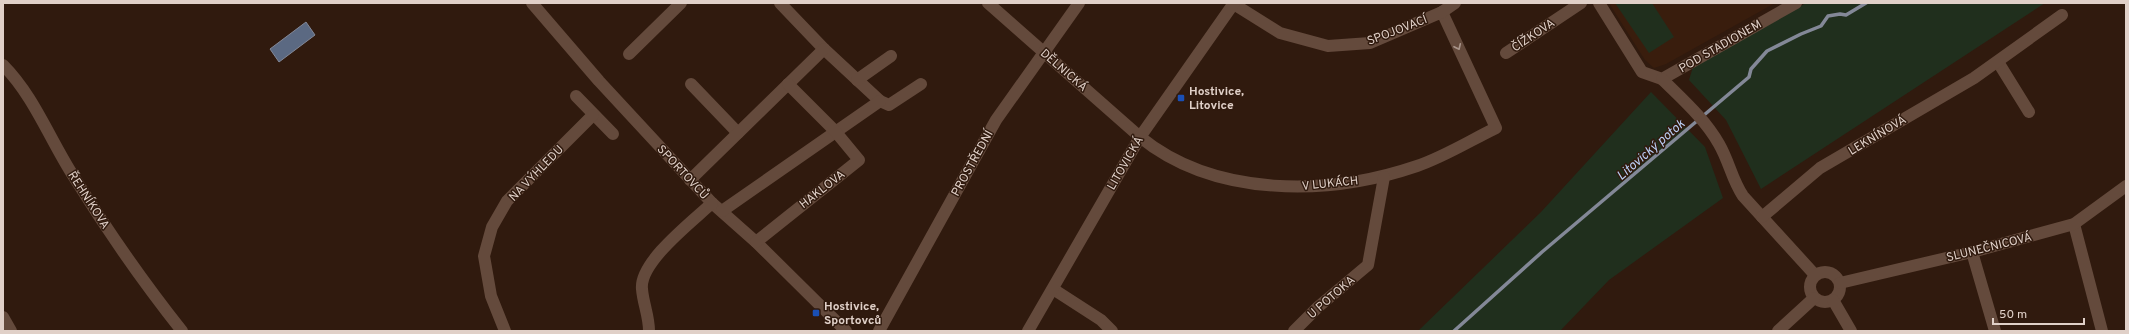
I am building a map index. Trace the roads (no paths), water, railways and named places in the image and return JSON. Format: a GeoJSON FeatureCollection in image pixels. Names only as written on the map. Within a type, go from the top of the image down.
{"type":"FeatureCollection","features":[{"type":"Feature","properties":{"kind":"street","name":"SPORTOVCŮ"},"geometry":{"type":"LineString","coordinates":[[532,3],[712,203],[756,242],[846,331]]}},
{"type":"Feature","properties":{"kind":"street"},"geometry":{"type":"LineString","coordinates":[[629,54],[681,3]]}},
{"type":"Feature","properties":{"kind":"street"},"geometry":{"type":"LineString","coordinates":[[780,3],[824,49],[880,101],[889,105],[922,84]]}},
{"type":"Feature","properties":{"kind":"street","name":"DĚLNICKÁ"},"geometry":{"type":"LineString","coordinates":[[988,3],[1140,137]]}},
{"type":"Feature","properties":{"kind":"street","name":"PROSTŘEDNÍ"},"geometry":{"type":"LineString","coordinates":[[879,331],[996,120],[1078,3]]}},
{"type":"Feature","properties":{"kind":"street","name":"SPOJOVACÍ"},"geometry":{"type":"LineString","coordinates":[[1233,3],[1280,33],[1328,46],[1370,43],[1442,12],[1496,128]]}},
{"type":"Feature","properties":{"kind":"street","name":"LITOVICKÁ"},"geometry":{"type":"LineString","coordinates":[[1028,331],[1140,137],[1233,3]]}},
{"type":"Feature","properties":{"kind":"street"},"geometry":{"type":"LineString","coordinates":[[1442,12],[1455,3]]}},
{"type":"Feature","properties":{"kind":"street","name":"ČÍŽKOVA"},"geometry":{"type":"LineString","coordinates":[[1506,54],[1581,3]]}},
{"type":"Feature","properties":{"kind":"street"},"geometry":{"type":"LineString","coordinates":[[1599,3],[1642,72],[1662,79],[1687,104],[1719,144],[1735,185],[1815,275]]}},
{"type":"Feature","properties":{"kind":"street","name":"POD STADIONEM"},"geometry":{"type":"LineString","coordinates":[[1662,79],[1796,3]]}},
{"type":"Feature","properties":{"kind":"street","name":"LEKNÍNOVÁ"},"geometry":{"type":"LineString","coordinates":[[1762,217],[1820,168],[1998,62],[2062,14]]}},
{"type":"Feature","properties":{"kind":"street"},"geometry":{"type":"LineString","coordinates":[[690,180],[824,49]]}},
{"type":"Feature","properties":{"kind":"street"},"geometry":{"type":"LineString","coordinates":[[857,80],[890,56]]}},
{"type":"Feature","properties":{"kind":"street"},"geometry":{"type":"LineString","coordinates":[[1998,62],[2029,112]]}},
{"type":"Feature","properties":{"kind":"street","name":"ŘEHNÍKOVA"},"geometry":{"type":"LineString","coordinates":[[3,65],[18,80],[74,177],[148,289],[182,331]]}},
{"type":"Feature","properties":{"kind":"street"},"geometry":{"type":"LineString","coordinates":[[691,84],[738,133]]}},
{"type":"Feature","properties":{"kind":"street","name":"HAKLOVA"},"geometry":{"type":"LineString","coordinates":[[756,242],[859,160],[835,131],[788,84]]}},
{"type":"Feature","properties":{"kind":"street"},"geometry":{"type":"LineString","coordinates":[[576,96],[613,134]]}},
{"type":"Feature","properties":{"kind":"street"},"geometry":{"type":"LineString","coordinates":[[722,211],[880,101]]}},
{"type":"Feature","properties":{"kind":"street","name":"NA VÝHLEDU"},"geometry":{"type":"LineString","coordinates":[[505,331],[492,296],[484,256],[492,227],[508,201],[593,114]]}},
{"type":"Feature","properties":{"kind":"street","name":"V LUKÁCH"},"geometry":{"type":"LineString","coordinates":[[1140,137],[1162,154],[1195,168],[1253,184],[1311,187],[1384,176],[1419,165],[1496,128]]}},
{"type":"Feature","properties":{"kind":"street","name":"U POTOKA"},"geometry":{"type":"LineString","coordinates":[[1294,331],[1318,307],[1368,265],[1384,176]]}},
{"type":"Feature","properties":{"kind":"street","name":"SLUNEČNICOVÁ"},"geometry":{"type":"LineString","coordinates":[[1840,283],[1972,252],[2074,224],[2126,186]]}},
{"type":"Feature","properties":{"kind":"street"},"geometry":{"type":"LineString","coordinates":[[649,331],[649,317],[641,288],[643,275],[650,262],[712,203]]}},
{"type":"Feature","properties":{"kind":"street"},"geometry":{"type":"LineString","coordinates":[[2074,224],[2102,331]]}},
{"type":"Feature","properties":{"kind":"street"},"geometry":{"type":"LineString","coordinates":[[1972,252],[1995,331]]}},
{"type":"Feature","properties":{"kind":"street"},"geometry":{"type":"LineString","coordinates":[[1824,271],[1835,275],[1840,283],[1840,292],[1833,300],[1820,302],[1814,298],[1810,288],[1810,282],[1815,275],[1824,271]]}},
{"type":"Feature","properties":{"kind":"street"},"geometry":{"type":"LineString","coordinates":[[1053,289],[1101,320],[1112,331]]}},
{"type":"Feature","properties":{"kind":"street"},"geometry":{"type":"LineString","coordinates":[[1778,331],[1814,298]]}},
{"type":"Feature","properties":{"kind":"street"},"geometry":{"type":"LineString","coordinates":[[1833,300],[1851,331]]}},
{"type":"Feature","properties":{"kind":"street"},"geometry":{"type":"LineString","coordinates":[[3,317],[12,331]]}},
{"type":"Feature","properties":{"kind":"water"},"geometry":{"type":"Polygon","coordinates":[[[306,22],[315,35],[279,62],[270,49],[306,22]]]}},
{"type":"Feature","properties":{"kind":"waterway","name":"Litovický potok"},"geometry":{"type":"LineString","coordinates":[[1454,331],[1542,252],[1749,77],[1751,69],[1767,51],[1821,26],[1828,16],[1840,14],[1846,15],[1866,3]]}},
{"type":"Feature","properties":{"kind":"place","name":"Hostivice, Litovice"},"geometry":{"type":"Point","coordinates":[1181,98]}},
{"type":"Feature","properties":{"kind":"place","name":"Hostivice, Sportovců"},"geometry":{"type":"Point","coordinates":[816,313]}}]}
